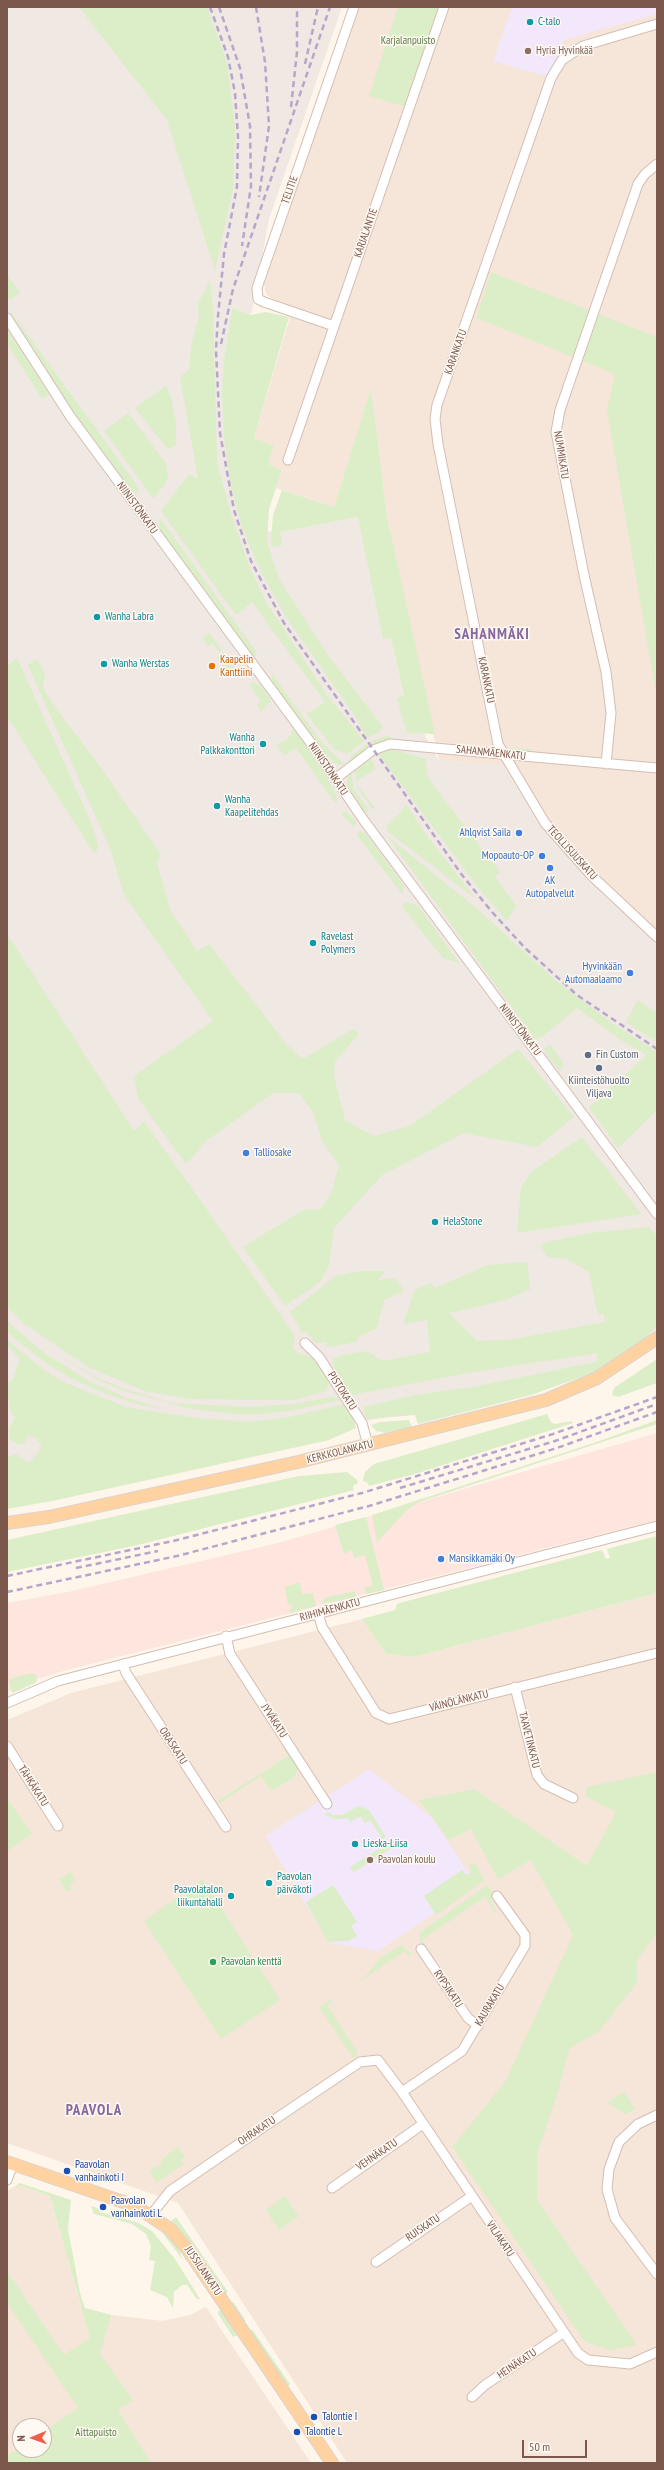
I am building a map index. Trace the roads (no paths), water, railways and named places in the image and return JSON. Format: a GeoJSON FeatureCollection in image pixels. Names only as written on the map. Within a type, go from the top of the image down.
{"type":"FeatureCollection","features":[{"type":"Feature","properties":{"kind":"main road","name":"KERKKOLANKATU"},"geometry":{"type":"LineString","coordinates":[[7,1524],[368,1445],[546,1400],[598,1378],[657,1338]]}},
{"type":"Feature","properties":{"kind":"main road","name":"JUSSILANKATU"},"geometry":{"type":"LineString","coordinates":[[10,2163],[135,2206],[151,2215],[170,2229],[188,2250],[332,2463]]}},
{"type":"Feature","properties":{"kind":"street","name":"TELITIE"},"geometry":{"type":"LineString","coordinates":[[334,326],[264,302],[258,298],[257,288],[354,7]]}},
{"type":"Feature","properties":{"kind":"street","name":"KARJALANTIE"},"geometry":{"type":"LineString","coordinates":[[288,460],[444,7]]}},
{"type":"Feature","properties":{"kind":"street","name":"KARANKATU"},"geometry":{"type":"LineString","coordinates":[[505,754],[498,744],[438,444],[435,419],[437,405],[551,78],[562,60],[583,46],[657,24]]}},
{"type":"Feature","properties":{"kind":"street","name":"NUMMIKATU"},"geometry":{"type":"LineString","coordinates":[[606,764],[611,713],[606,672],[584,575],[556,432],[560,410],[595,315],[638,184],[645,174],[657,164]]}},
{"type":"Feature","properties":{"kind":"street","name":"NIINISTÖNKATU"},"geometry":{"type":"LineString","coordinates":[[7,318],[70,416],[657,1214]]}},
{"type":"Feature","properties":{"kind":"street","name":"SAHANMÄENKATU"},"geometry":{"type":"LineString","coordinates":[[335,778],[373,750],[390,744],[657,768]]}},
{"type":"Feature","properties":{"kind":"street","name":"TEOLLISUUSKATU"},"geometry":{"type":"LineString","coordinates":[[505,754],[545,823],[592,876],[657,937]]}},
{"type":"Feature","properties":{"kind":"street","name":"PISTOKATU"},"geometry":{"type":"LineString","coordinates":[[305,1343],[319,1357],[362,1423],[368,1445]]}},
{"type":"Feature","properties":{"kind":"street","name":"RIIHIMÄENKATU"},"geometry":{"type":"LineString","coordinates":[[7,1703],[58,1681],[226,1636],[657,1526]]}},
{"type":"Feature","properties":{"kind":"street","name":"VÄINÖLÄNKATU"},"geometry":{"type":"LineString","coordinates":[[318,1613],[322,1627],[376,1713],[385,1718],[657,1653]]}},
{"type":"Feature","properties":{"kind":"street","name":"JYVÄKATU"},"geometry":{"type":"LineString","coordinates":[[226,1636],[230,1654],[327,1804]]}},
{"type":"Feature","properties":{"kind":"street","name":"ORASKATU"},"geometry":{"type":"LineString","coordinates":[[123,1664],[126,1673],[226,1827]]}},
{"type":"Feature","properties":{"kind":"street","name":"TAAVETINKATU"},"geometry":{"type":"LineString","coordinates":[[515,1687],[537,1775],[544,1784],[573,1798]]}},
{"type":"Feature","properties":{"kind":"street","name":"TÄHKÄKATU"},"geometry":{"type":"LineString","coordinates":[[7,1746],[58,1826]]}},
{"type":"Feature","properties":{"kind":"street","name":"KAURAKATU"},"geometry":{"type":"LineString","coordinates":[[402,2092],[462,2051],[478,2026],[526,1940],[498,1896]]}},
{"type":"Feature","properties":{"kind":"street","name":"RYPSIKATU"},"geometry":{"type":"LineString","coordinates":[[421,1949],[468,2018],[478,2026]]}},
{"type":"Feature","properties":{"kind":"street","name":"VILJAKATU"},"geometry":{"type":"LineString","coordinates":[[372,2059],[383,2065],[402,2092],[563,2333],[578,2353],[588,2360],[630,2364],[657,2352]]}},
{"type":"Feature","properties":{"kind":"street","name":"OHRAKATU"},"geometry":{"type":"LineString","coordinates":[[151,2215],[170,2191],[360,2062],[372,2059]]}},
{"type":"Feature","properties":{"kind":"street"},"geometry":{"type":"LineString","coordinates":[[657,2115],[638,2124],[620,2142],[611,2159],[607,2188],[615,2218],[657,2274]]}},
{"type":"Feature","properties":{"kind":"street","name":"VEHNÄKATU"},"geometry":{"type":"LineString","coordinates":[[332,2188],[423,2124]]}},
{"type":"Feature","properties":{"kind":"street"},"geometry":{"type":"LineString","coordinates":[[7,2180],[10,2163]]}},
{"type":"Feature","properties":{"kind":"street","name":"RUISKATU"},"geometry":{"type":"LineString","coordinates":[[376,2262],[472,2196]]}},
{"type":"Feature","properties":{"kind":"street","name":"HEINÄKATU"},"geometry":{"type":"LineString","coordinates":[[472,2397],[485,2385],[563,2333]]}},
{"type":"Feature","properties":{"kind":"railway"},"geometry":{"type":"LineString","coordinates":[[210,7],[228,57],[235,93],[238,137],[237,187],[224,254],[218,316],[216,350],[220,433],[234,510],[251,561],[284,623],[462,875],[492,912],[525,948],[577,995],[657,1049]]}},
{"type":"Feature","properties":{"kind":"railway"},"geometry":{"type":"LineString","coordinates":[[219,7],[240,68],[250,126],[251,186],[242,246]]}},
{"type":"Feature","properties":{"kind":"railway"},"geometry":{"type":"LineString","coordinates":[[256,7],[265,62],[269,126],[259,197]]}},
{"type":"Feature","properties":{"kind":"railway"},"geometry":{"type":"LineString","coordinates":[[291,107],[297,52],[297,7]]}},
{"type":"Feature","properties":{"kind":"railway"},"geometry":{"type":"LineString","coordinates":[[305,64],[318,7]]}},
{"type":"Feature","properties":{"kind":"railway"},"geometry":{"type":"LineString","coordinates":[[221,344],[233,289],[330,7]]}},
{"type":"Feature","properties":{"kind":"railway"},"geometry":{"type":"LineString","coordinates":[[7,1576],[173,1541],[362,1493],[553,1434],[657,1397]]}},
{"type":"Feature","properties":{"kind":"railway"},"geometry":{"type":"LineString","coordinates":[[400,1488],[555,1441],[657,1404]]}},
{"type":"Feature","properties":{"kind":"railway"},"geometry":{"type":"LineString","coordinates":[[7,1592],[177,1556],[369,1506],[557,1448],[657,1412]]}},
{"type":"Feature","properties":{"kind":"railway"},"geometry":{"type":"LineString","coordinates":[[76,1568],[158,1551]]}},
{"type":"Feature","properties":{"kind":"place","name":"C-talo"},"geometry":{"type":"Point","coordinates":[530,22]}},
{"type":"Feature","properties":{"kind":"place","name":"Hyria Hyvinkää"},"geometry":{"type":"Point","coordinates":[528,51]}},
{"type":"Feature","properties":{"kind":"place","name":"Wanha Labra"},"geometry":{"type":"Point","coordinates":[97,617]}},
{"type":"Feature","properties":{"kind":"place","name":"Wanha Werstas"},"geometry":{"type":"Point","coordinates":[104,664]}},
{"type":"Feature","properties":{"kind":"place","name":"Kaapelin Kanttiini"},"geometry":{"type":"Point","coordinates":[212,666]}},
{"type":"Feature","properties":{"kind":"place","name":"Wanha Palkkakonttori"},"geometry":{"type":"Point","coordinates":[263,744]}},
{"type":"Feature","properties":{"kind":"place","name":"Wanha Kaapelitehdas"},"geometry":{"type":"Point","coordinates":[217,806]}},
{"type":"Feature","properties":{"kind":"place","name":"Ahlqvist Saila"},"geometry":{"type":"Point","coordinates":[519,833]}},
{"type":"Feature","properties":{"kind":"place","name":"Mopoauto-OP"},"geometry":{"type":"Point","coordinates":[542,856]}},
{"type":"Feature","properties":{"kind":"place","name":"AK Autopalvelut"},"geometry":{"type":"Point","coordinates":[550,868]}},
{"type":"Feature","properties":{"kind":"place","name":"Ravelast Polymers"},"geometry":{"type":"Point","coordinates":[313,943]}},
{"type":"Feature","properties":{"kind":"place","name":"Hyvinkään Automaalaamo"},"geometry":{"type":"Point","coordinates":[630,973]}},
{"type":"Feature","properties":{"kind":"place","name":"Fin Custom"},"geometry":{"type":"Point","coordinates":[588,1055]}},
{"type":"Feature","properties":{"kind":"place","name":"Kiinteistöhuolto Viljava"},"geometry":{"type":"Point","coordinates":[599,1068]}},
{"type":"Feature","properties":{"kind":"place","name":"Talliosake"},"geometry":{"type":"Point","coordinates":[246,1153]}},
{"type":"Feature","properties":{"kind":"place","name":"HelaStone"},"geometry":{"type":"Point","coordinates":[435,1222]}},
{"type":"Feature","properties":{"kind":"place","name":"Mansikkamäki Oy"},"geometry":{"type":"Point","coordinates":[441,1559]}},
{"type":"Feature","properties":{"kind":"place","name":"Lieska-Liisa"},"geometry":{"type":"Point","coordinates":[355,1844]}},
{"type":"Feature","properties":{"kind":"place","name":"Paavolan koulu"},"geometry":{"type":"Point","coordinates":[370,1860]}},
{"type":"Feature","properties":{"kind":"place","name":"Paavolan päiväkoti"},"geometry":{"type":"Point","coordinates":[269,1883]}},
{"type":"Feature","properties":{"kind":"place","name":"Paavolatalon liikuntahalli"},"geometry":{"type":"Point","coordinates":[231,1896]}},
{"type":"Feature","properties":{"kind":"place","name":"Paavolan kenttä"},"geometry":{"type":"Point","coordinates":[213,1962]}},
{"type":"Feature","properties":{"kind":"place","name":"Paavolan vanhainkoti I"},"geometry":{"type":"Point","coordinates":[67,2171]}},
{"type":"Feature","properties":{"kind":"place","name":"Paavolan vanhainkoti L"},"geometry":{"type":"Point","coordinates":[103,2207]}},
{"type":"Feature","properties":{"kind":"place","name":"Talontie I"},"geometry":{"type":"Point","coordinates":[314,2417]}},
{"type":"Feature","properties":{"kind":"place","name":"Talontie L"},"geometry":{"type":"Point","coordinates":[297,2432]}},
{"type":"Feature","properties":{"kind":"district","name":"SAHANMÄKI"},"geometry":{"type":"Point","coordinates":[492,635]}},
{"type":"Feature","properties":{"kind":"district","name":"PAAVOLA"},"geometry":{"type":"Point","coordinates":[94,2111]}},
{"type":"Feature","properties":{"kind":"park label","name":"Karjalanpuisto"},"geometry":{"type":"Point","coordinates":[408,41]}},
{"type":"Feature","properties":{"kind":"park label","name":"Aittapuisto"},"geometry":{"type":"Point","coordinates":[96,2433]}}]}
